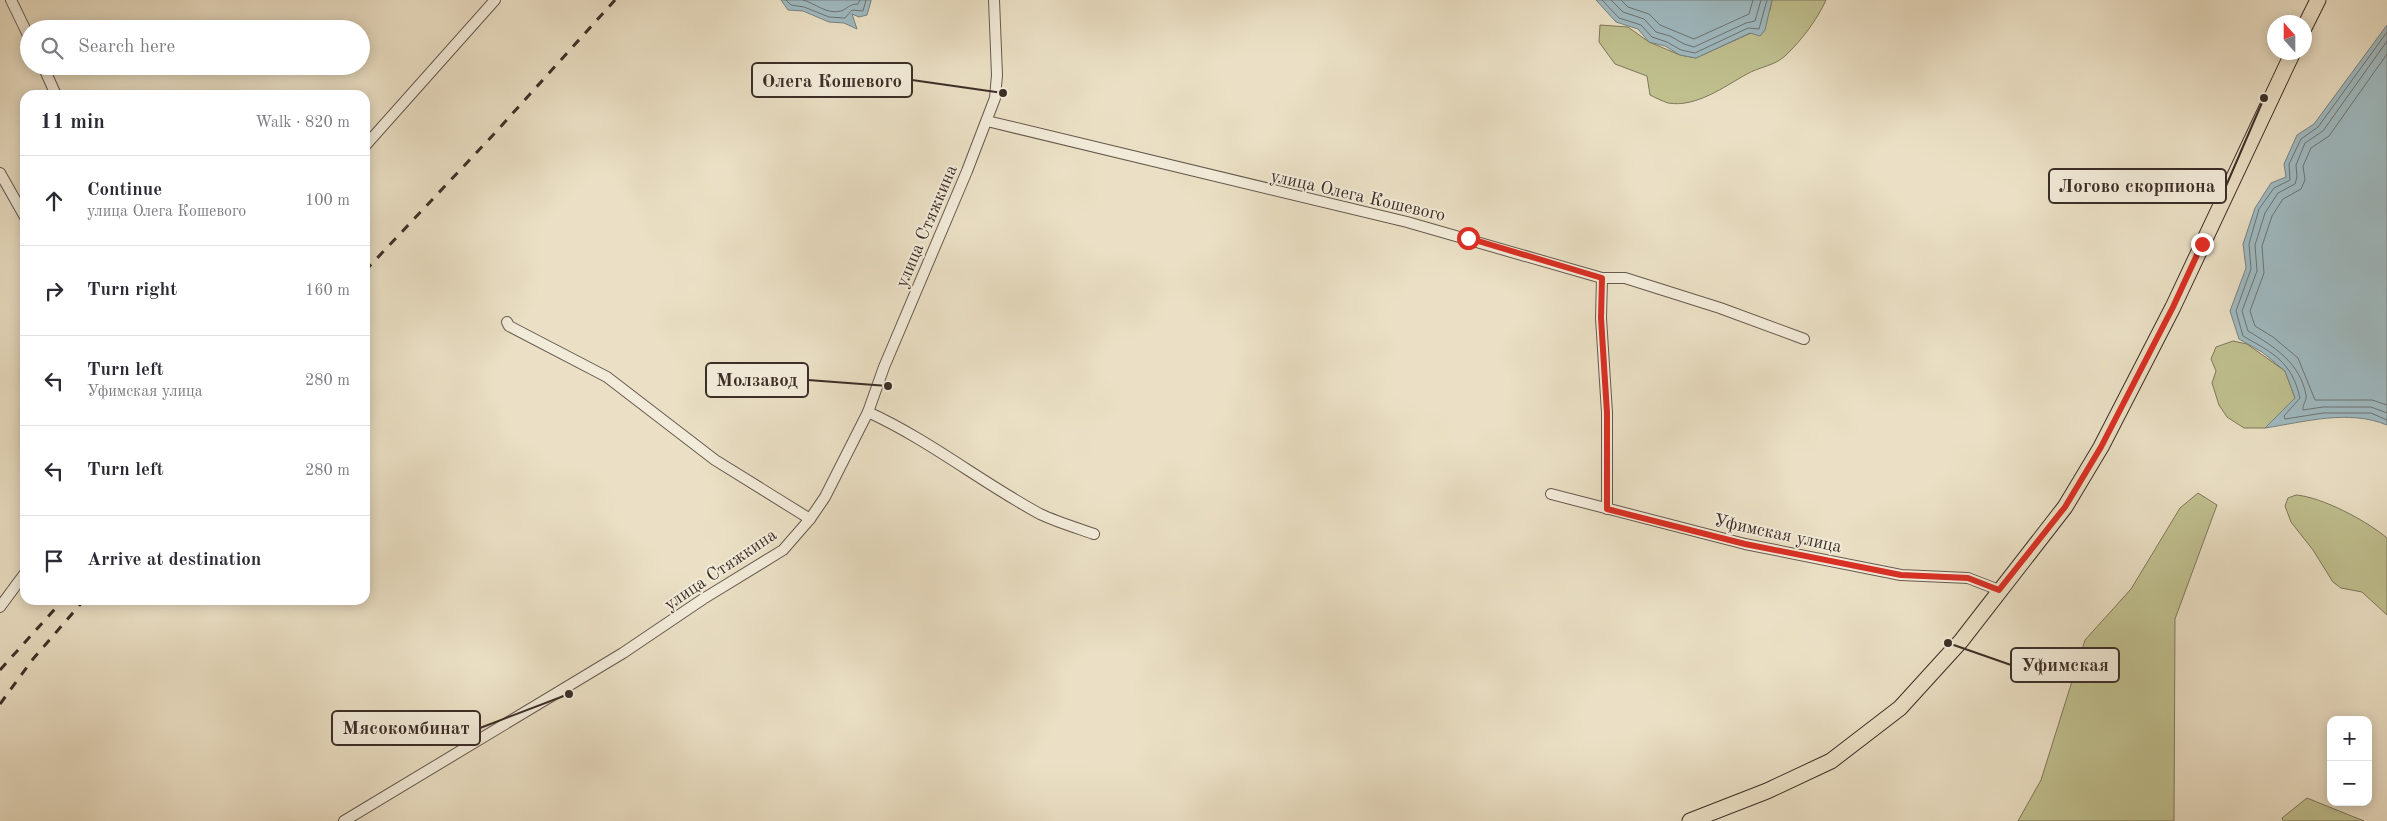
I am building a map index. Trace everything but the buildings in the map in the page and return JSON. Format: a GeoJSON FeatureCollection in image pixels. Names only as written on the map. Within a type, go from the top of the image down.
{"type":"FeatureCollection","features":[{"type":"Feature","properties":{"kind":"main road"},"geometry":{"type":"LineString","coordinates":[[2310,15],[2318,0]]}},
{"type":"Feature","properties":{"kind":"main road"},"geometry":{"type":"LineString","coordinates":[[1690,821],[1767,790],[1831,761],[1900,708],[1961,641],[2065,507],[2101,447],[2173,307],[2289,60]]}},
{"type":"Feature","properties":{"kind":"street"},"geometry":{"type":"LineString","coordinates":[[11,0],[21,20]]}},
{"type":"Feature","properties":{"kind":"street"},"geometry":{"type":"LineString","coordinates":[[370,140],[496,0]]}},
{"type":"Feature","properties":{"kind":"street","name":"улица Стяжкина"},"geometry":{"type":"LineString","coordinates":[[344,821],[623,653],[704,599],[783,550],[810,519],[825,497],[868,412],[884,367],[995,98],[997,75],[994,0]]}},
{"type":"Feature","properties":{"kind":"street"},"geometry":{"type":"LineString","coordinates":[[47,75],[54,90]]}},
{"type":"Feature","properties":{"kind":"street","name":"улица Олега Кошевого"},"geometry":{"type":"LineString","coordinates":[[986,121],[1407,222],[1602,278],[1624,278],[1720,308],[1804,339]]}},
{"type":"Feature","properties":{"kind":"street"},"geometry":{"type":"LineString","coordinates":[[0,172],[20,208]]}},
{"type":"Feature","properties":{"kind":"street"},"geometry":{"type":"LineString","coordinates":[[1602,278],[1601,318],[1607,413],[1607,509]]}},
{"type":"Feature","properties":{"kind":"street"},"geometry":{"type":"LineString","coordinates":[[507,322],[509,326],[559,354],[607,377],[715,460],[810,519]]}},
{"type":"Feature","properties":{"kind":"street"},"geometry":{"type":"LineString","coordinates":[[868,412],[886,420],[952,459],[1042,515],[1094,534]]}},
{"type":"Feature","properties":{"kind":"street","name":"Уфимская улица"},"geometry":{"type":"LineString","coordinates":[[1551,494],[1745,544],[1901,575],[1968,578],[1999,590]]}},
{"type":"Feature","properties":{"kind":"street"},"geometry":{"type":"LineString","coordinates":[[0,607],[20,580]]}},
{"type":"Feature","properties":{"kind":"green space"},"geometry":{"type":"Polygon","coordinates":[[[1772,0],[1826,0],[1803,37],[1781,59],[1752,72],[1710,95],[1689,102],[1679,104],[1668,103],[1650,95],[1647,76],[1615,64],[1599,42],[1600,25],[1628,27],[1649,42],[1680,55],[1696,58],[1751,33],[1770,10],[1772,0]]]}},
{"type":"Feature","properties":{"kind":"green space"},"geometry":{"type":"Polygon","coordinates":[[[2233,341],[2247,344],[2285,371],[2295,398],[2265,428],[2244,428],[2227,417],[2219,405],[2212,383],[2216,371],[2211,359],[2216,347],[2233,341]]]}},
{"type":"Feature","properties":{"kind":"green space"},"geometry":{"type":"Polygon","coordinates":[[[2198,493],[2217,505],[2175,619],[2174,821],[2018,821],[2041,780],[2085,640],[2131,589],[2180,508],[2198,493]]]}},
{"type":"Feature","properties":{"kind":"green space"},"geometry":{"type":"Polygon","coordinates":[[[2296,495],[2318,500],[2344,511],[2368,524],[2387,538],[2387,615],[2362,592],[2341,588],[2333,582],[2313,550],[2291,522],[2285,506],[2288,498],[2296,495]]]}},
{"type":"Feature","properties":{"kind":"green space"},"geometry":{"type":"Polygon","coordinates":[[[2307,798],[2364,821],[2283,821],[2282,818],[2307,798]]]}},
{"type":"Feature","properties":{"kind":"water"},"geometry":{"type":"Polygon","coordinates":[[[781,0],[871,1],[867,15],[859,17],[852,14],[857,29],[844,23],[829,22],[803,11],[788,10],[781,0]]]}},
{"type":"Feature","properties":{"kind":"water"},"geometry":{"type":"Polygon","coordinates":[[[1596,0],[1772,0],[1765,30],[1760,36],[1750,33],[1696,58],[1680,55],[1665,46],[1649,42],[1638,29],[1616,22],[1596,0]]]}},
{"type":"Feature","properties":{"kind":"water"},"geometry":{"type":"Polygon","coordinates":[[[2387,25],[2387,425],[2372,420],[2342,417],[2265,428],[2295,398],[2285,371],[2262,352],[2239,339],[2230,311],[2246,268],[2243,244],[2255,208],[2271,183],[2286,177],[2284,164],[2297,135],[2314,124],[2387,25]]]}},
{"type":"Feature","properties":{"kind":"railway"},"geometry":{"type":"LineString","coordinates":[[370,266],[494,134],[615,0]]}},
{"type":"Feature","properties":{"kind":"railway"},"geometry":{"type":"LineString","coordinates":[[0,670],[58,605]]}},
{"type":"Feature","properties":{"kind":"railway"},"geometry":{"type":"LineString","coordinates":[[0,704],[33,659],[80,605]]}},
{"type":"Feature","properties":{"kind":"place","name":"Олега Кошевого"},"geometry":{"type":"Point","coordinates":[1003,93]}},
{"type":"Feature","properties":{"kind":"place","name":"Логово скорпиона"},"geometry":{"type":"Point","coordinates":[2264,98]}},
{"type":"Feature","properties":{"kind":"place","name":"Молзавод"},"geometry":{"type":"Point","coordinates":[888,386]}},
{"type":"Feature","properties":{"kind":"place","name":"Уфимская"},"geometry":{"type":"Point","coordinates":[1948,643]}},
{"type":"Feature","properties":{"kind":"place","name":"Мясокомбинат"},"geometry":{"type":"Point","coordinates":[569,694]}},
{"type":"Feature","properties":{"kind":"route"},"geometry":{"type":"LineString","coordinates":[[1468,238],[1602,278],[1601,318],[1607,413],[1607,509],[1745,544],[1901,575],[1968,578],[1999,590],[2065,507],[2101,447],[2173,307],[2202,244]]}}]}
